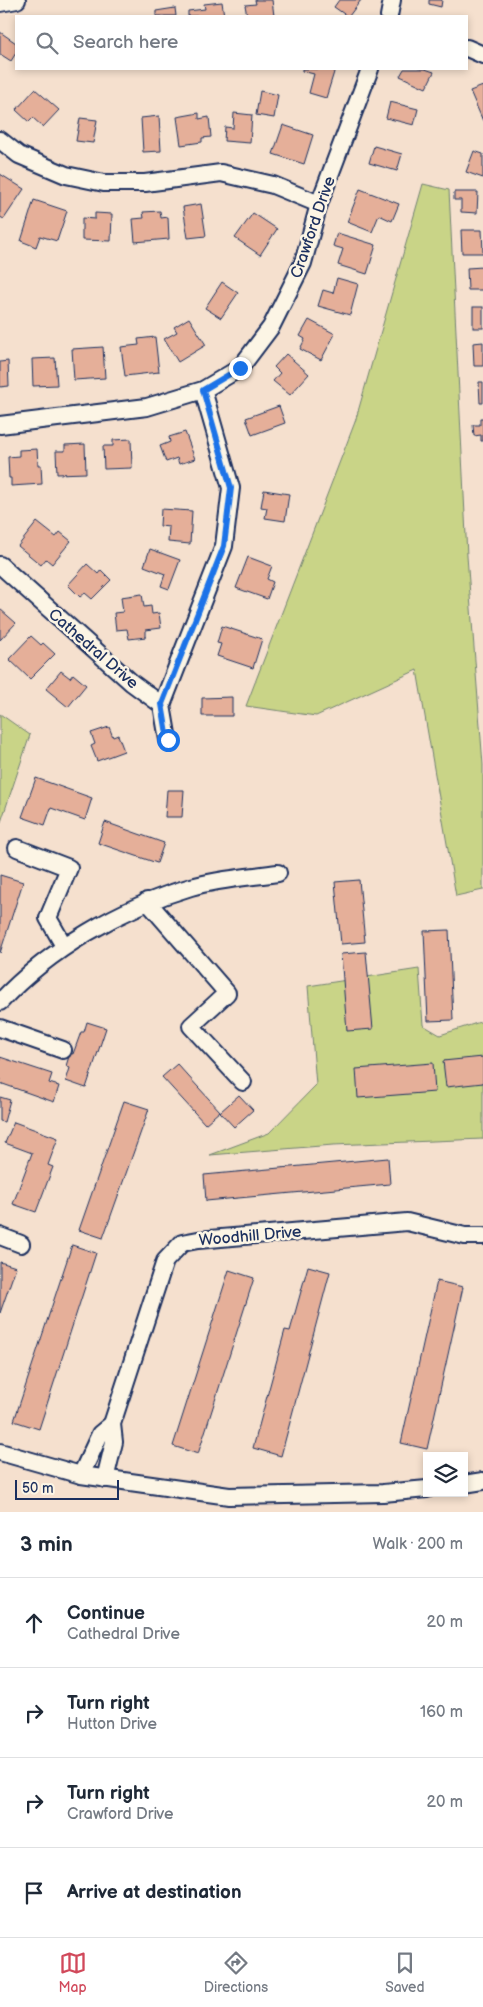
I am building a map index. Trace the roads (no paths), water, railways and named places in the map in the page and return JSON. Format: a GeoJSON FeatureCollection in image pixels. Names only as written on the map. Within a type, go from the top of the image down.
{"type":"FeatureCollection","features":[{"type":"Feature","properties":{"kind":"street"},"geometry":{"type":"LineString","coordinates":[[0,3],[17,0]]}},
{"type":"Feature","properties":{"kind":"street"},"geometry":{"type":"LineString","coordinates":[[389,15],[392,0]]}},
{"type":"Feature","properties":{"kind":"street"},"geometry":{"type":"LineString","coordinates":[[468,48],[483,54]]}},
{"type":"Feature","properties":{"kind":"street","name":"Crawford Drive"},"geometry":{"type":"LineString","coordinates":[[0,425],[147,407],[203,390],[240,368],[271,327],[303,262],[319,204],[370,70]]}},
{"type":"Feature","properties":{"kind":"street"},"geometry":{"type":"LineString","coordinates":[[0,140],[19,155],[66,175],[104,183],[145,183],[222,173],[273,185],[319,204]]}},
{"type":"Feature","properties":{"kind":"street"},"geometry":{"type":"LineString","coordinates":[[168,740],[162,704],[224,546],[231,488],[203,390]]}},
{"type":"Feature","properties":{"kind":"street","name":"Cathedral Drive"},"geometry":{"type":"LineString","coordinates":[[0,565],[132,683],[162,704]]}},
{"type":"Feature","properties":{"kind":"street"},"geometry":{"type":"LineString","coordinates":[[18,848],[69,868],[48,918],[64,946]]}},
{"type":"Feature","properties":{"kind":"street"},"geometry":{"type":"LineString","coordinates":[[0,1002],[19,982],[64,946],[148,901],[193,887],[278,873]]}},
{"type":"Feature","properties":{"kind":"street"},"geometry":{"type":"LineString","coordinates":[[148,901],[227,993],[191,1026],[242,1082]]}},
{"type":"Feature","properties":{"kind":"street"},"geometry":{"type":"LineString","coordinates":[[0,1028],[63,1050]]}},
{"type":"Feature","properties":{"kind":"street","name":"Woodhill Drive"},"geometry":{"type":"LineString","coordinates":[[105,1479],[114,1442],[112,1424],[165,1261],[173,1250],[182,1243],[198,1240],[407,1222],[465,1236],[483,1236]]}},
{"type":"Feature","properties":{"kind":"street"},"geometry":{"type":"LineString","coordinates":[[0,1236],[21,1244]]}},
{"type":"Feature","properties":{"kind":"street","name":"Woodhill Drive"},"geometry":{"type":"LineString","coordinates":[[81,1475],[100,1434],[112,1424]]}},
{"type":"Feature","properties":{"kind":"street"},"geometry":{"type":"LineString","coordinates":[[0,1452],[81,1475],[229,1496],[383,1494],[423,1489]]}},
{"type":"Feature","properties":{"kind":"street"},"geometry":{"type":"LineString","coordinates":[[468,1483],[483,1481]]}}]}
